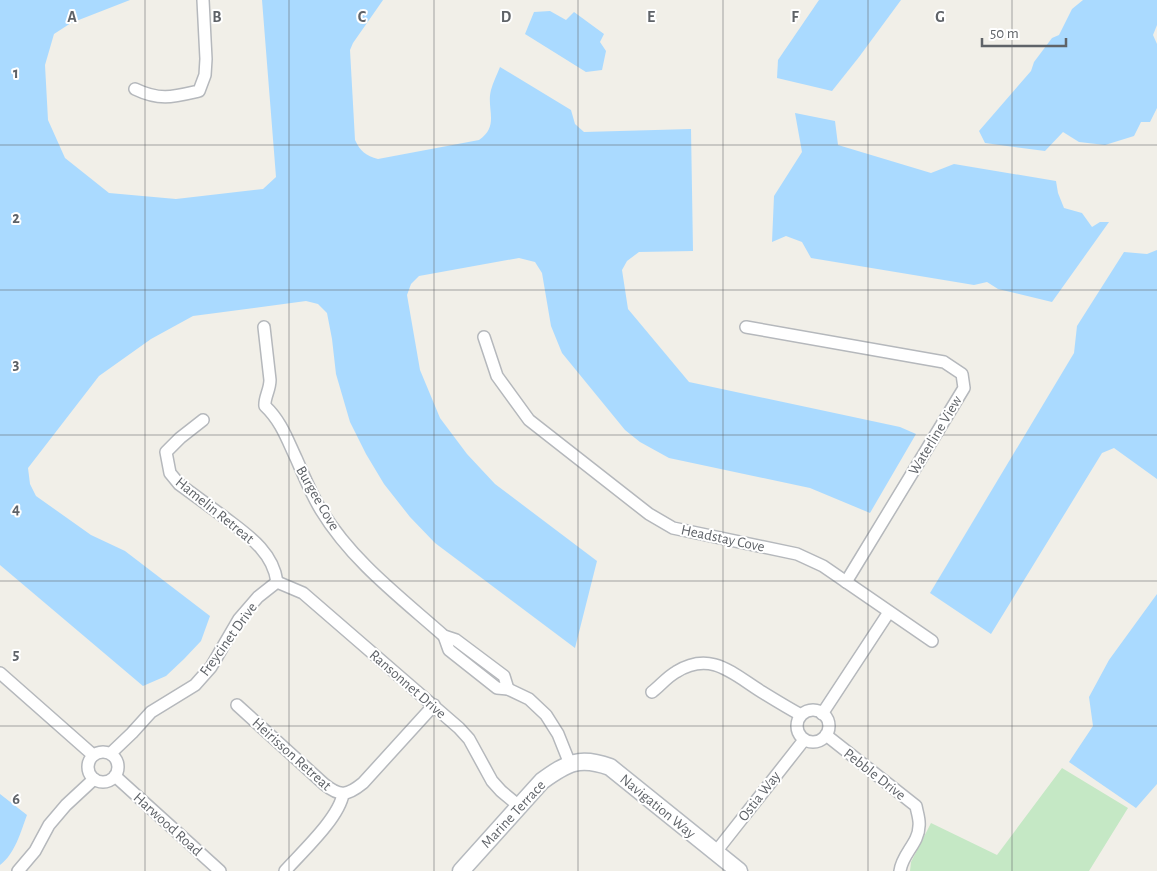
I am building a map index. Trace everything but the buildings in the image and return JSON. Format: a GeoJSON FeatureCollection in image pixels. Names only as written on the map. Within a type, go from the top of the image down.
{"type":"FeatureCollection","features":[{"type":"Feature","properties":{"kind":"street"},"geometry":{"type":"LineString","coordinates":[[136,89],[148,95],[171,98],[199,91],[205,75],[203,0]]}},
{"type":"Feature","properties":{"kind":"street","name":"Burgee Cove"},"geometry":{"type":"LineString","coordinates":[[264,327],[270,380],[265,406],[281,424],[321,510],[373,574],[444,636],[456,640],[504,676],[508,688],[529,699],[546,715],[558,734],[570,764]]}},
{"type":"Feature","properties":{"kind":"street","name":"Waterline View"},"geometry":{"type":"LineString","coordinates":[[746,327],[944,362],[962,374],[964,388],[846,582]]}},
{"type":"Feature","properties":{"kind":"street","name":"Headstay Cove"},"geometry":{"type":"LineString","coordinates":[[484,337],[497,376],[529,420],[649,514],[673,528],[797,554],[823,566],[932,640]]}},
{"type":"Feature","properties":{"kind":"street","name":"Hamelin Retreat"},"geometry":{"type":"LineString","coordinates":[[203,420],[166,452],[170,473],[179,484],[254,540],[271,564],[275,572],[276,582]]}},
{"type":"Feature","properties":{"kind":"street","name":"Ransonnet Drive"},"geometry":{"type":"LineString","coordinates":[[276,582],[303,593],[434,705],[469,739],[492,781],[500,791],[518,806]]}},
{"type":"Feature","properties":{"kind":"street","name":"Freycinet Drive"},"geometry":{"type":"LineString","coordinates":[[111,753],[151,712],[195,685],[211,667],[239,620],[258,597],[276,582]]}},
{"type":"Feature","properties":{"kind":"street"},"geometry":{"type":"LineString","coordinates":[[822,714],[889,612]]}},
{"type":"Feature","properties":{"kind":"street"},"geometry":{"type":"LineString","coordinates":[[652,692],[676,672],[693,665],[709,663],[730,670],[801,715]]}},
{"type":"Feature","properties":{"kind":"street"},"geometry":{"type":"LineString","coordinates":[[0,673],[93,755]]}},
{"type":"Feature","properties":{"kind":"street","name":"Heirisson Retreat"},"geometry":{"type":"LineString","coordinates":[[237,705],[332,791],[343,794],[354,791],[363,783],[434,705]]}},
{"type":"Feature","properties":{"kind":"street"},"geometry":{"type":"LineString","coordinates":[[812,710],[822,714],[829,726],[826,735],[821,740],[814,742],[804,740],[800,736],[797,726],[801,715],[812,710]]}},
{"type":"Feature","properties":{"kind":"street","name":"Pebble Drive"},"geometry":{"type":"LineString","coordinates":[[826,735],[916,806],[919,826],[916,838],[901,863],[900,871]]}},
{"type":"Feature","properties":{"kind":"street","name":"Ostia Way"},"geometry":{"type":"LineString","coordinates":[[715,853],[804,740]]}},
{"type":"Feature","properties":{"kind":"street"},"geometry":{"type":"LineString","coordinates":[[102,751],[111,753],[118,764],[115,776],[107,782],[94,779],[90,775],[88,765],[93,755],[102,751]]}},
{"type":"Feature","properties":{"kind":"street","name":"Navigation Way"},"geometry":{"type":"LineString","coordinates":[[570,764],[582,761],[597,763],[610,768],[738,871]]}},
{"type":"Feature","properties":{"kind":"street","name":"Marine Terrace"},"geometry":{"type":"LineString","coordinates":[[462,871],[542,781],[557,770],[570,764]]}},
{"type":"Feature","properties":{"kind":"street","name":"Harwood Road"},"geometry":{"type":"LineString","coordinates":[[115,776],[220,871]]}},
{"type":"Feature","properties":{"kind":"street"},"geometry":{"type":"LineString","coordinates":[[18,871],[35,850],[49,825],[66,804],[94,779]]}},
{"type":"Feature","properties":{"kind":"street"},"geometry":{"type":"LineString","coordinates":[[285,871],[336,813],[343,794]]}},
{"type":"Feature","properties":{"kind":"green space"},"geometry":{"type":"Polygon","coordinates":[[[1062,768],[1128,808],[1089,871],[910,871],[911,862],[931,823],[997,855],[1062,768]]]}},
{"type":"Feature","properties":{"kind":"water"},"geometry":{"type":"Polygon","coordinates":[[[0,0],[130,0],[71,23],[54,34],[45,65],[48,120],[65,158],[109,193],[176,199],[263,189],[276,177],[262,0],[383,0],[350,50],[355,140],[367,155],[374,158],[378,159],[479,140],[485,135],[491,123],[491,90],[500,67],[571,110],[575,124],[584,132],[691,129],[693,251],[639,252],[627,261],[622,270],[628,309],[689,382],[900,427],[916,434],[870,513],[810,488],[669,458],[640,442],[625,430],[562,353],[551,326],[542,273],[535,262],[519,258],[419,276],[411,284],[407,295],[420,370],[440,418],[467,454],[495,484],[597,561],[575,648],[435,543],[410,517],[384,484],[350,422],[336,374],[327,313],[318,304],[306,301],[193,316],[151,339],[99,376],[28,468],[30,484],[36,496],[91,535],[125,551],[210,616],[201,641],[184,659],[166,676],[143,686],[0,565],[0,0]]]}},
{"type":"Feature","properties":{"kind":"water"},"geometry":{"type":"Polygon","coordinates":[[[819,0],[901,0],[832,91],[777,78],[778,60],[819,0]]]}},
{"type":"Feature","properties":{"kind":"water"},"geometry":{"type":"Polygon","coordinates":[[[1083,0],[1157,0],[1157,25],[1153,35],[1157,44],[1157,108],[1150,122],[1141,122],[1134,136],[1105,145],[1079,142],[1063,132],[1045,151],[985,143],[979,131],[1031,71],[1034,62],[1052,38],[1059,35],[1072,9],[1083,0]]]}},
{"type":"Feature","properties":{"kind":"water"},"geometry":{"type":"Polygon","coordinates":[[[550,11],[566,20],[574,12],[604,34],[600,42],[606,51],[602,70],[586,72],[525,34],[534,12],[550,11]]]}},
{"type":"Feature","properties":{"kind":"water"},"geometry":{"type":"Polygon","coordinates":[[[795,113],[835,121],[838,145],[931,173],[954,164],[1056,181],[1064,208],[1082,213],[1092,227],[1100,222],[1109,222],[1052,302],[998,289],[987,282],[974,285],[811,258],[802,242],[786,236],[772,242],[774,196],[802,152],[795,113]]]}},
{"type":"Feature","properties":{"kind":"water"},"geometry":{"type":"Polygon","coordinates":[[[1157,250],[1157,479],[1114,448],[1102,453],[991,634],[930,593],[1074,353],[1077,326],[1124,252],[1147,254],[1157,250]]]}},
{"type":"Feature","properties":{"kind":"water"},"geometry":{"type":"Polygon","coordinates":[[[1157,594],[1157,784],[1136,808],[1069,762],[1093,726],[1089,697],[1109,660],[1157,594]]]}},
{"type":"Feature","properties":{"kind":"water"},"geometry":{"type":"Polygon","coordinates":[[[0,794],[27,815],[14,849],[0,865],[0,794]]]}}]}
